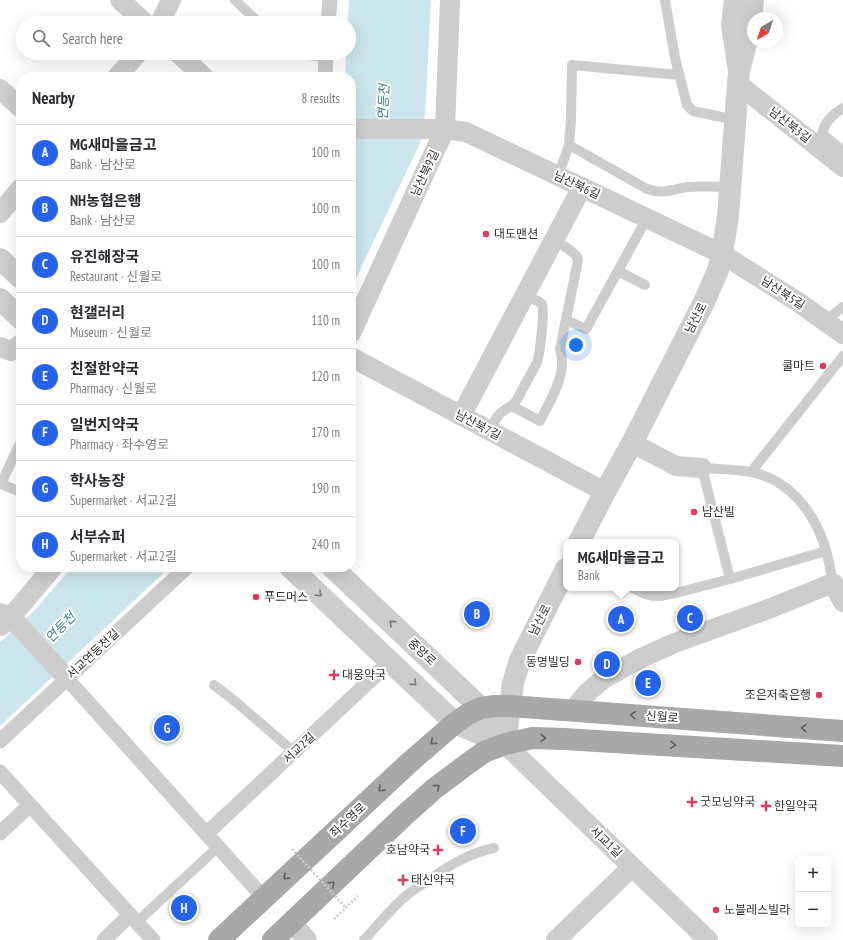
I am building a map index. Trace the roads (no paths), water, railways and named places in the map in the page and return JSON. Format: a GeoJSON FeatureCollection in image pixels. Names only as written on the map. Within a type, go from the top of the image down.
{"type":"FeatureCollection","features":[{"type":"Feature","properties":{"kind":"main road","name":"신월로"},"geometry":{"type":"LineString","coordinates":[[481,708],[510,706],[843,731]]}},
{"type":"Feature","properties":{"kind":"main road","name":"좌수영로"},"geometry":{"type":"LineString","coordinates":[[219,940],[455,722],[481,708]]}},
{"type":"Feature","properties":{"kind":"main road"},"geometry":{"type":"LineString","coordinates":[[273,940],[434,789],[484,752],[505,744],[533,738],[564,739],[843,756]]}},
{"type":"Feature","properties":{"kind":"street"},"geometry":{"type":"LineString","coordinates":[[120,0],[137,16]]}},
{"type":"Feature","properties":{"kind":"street"},"geometry":{"type":"LineString","coordinates":[[163,16],[171,0]]}},
{"type":"Feature","properties":{"kind":"street"},"geometry":{"type":"LineString","coordinates":[[329,16],[330,0]]}},
{"type":"Feature","properties":{"kind":"street","name":"남산북9길"},"geometry":{"type":"LineString","coordinates":[[356,321],[437,129],[450,0]]}},
{"type":"Feature","properties":{"kind":"street","name":"남산로"},"geometry":{"type":"LineString","coordinates":[[734,0],[732,26],[738,77]]}},
{"type":"Feature","properties":{"kind":"street","name":"남산로"},"geometry":{"type":"LineString","coordinates":[[581,539],[632,443],[708,294],[718,270],[728,216],[738,77],[750,28],[753,0]]}},
{"type":"Feature","properties":{"kind":"street"},"geometry":{"type":"LineString","coordinates":[[121,72],[132,60]]}},
{"type":"Feature","properties":{"kind":"street"},"geometry":{"type":"LineString","coordinates":[[186,60],[199,72]]}},
{"type":"Feature","properties":{"kind":"street"},"geometry":{"type":"LineString","coordinates":[[325,72],[326,60]]}},
{"type":"Feature","properties":{"kind":"street","name":"남산북3길"},"geometry":{"type":"LineString","coordinates":[[738,77],[843,167]]}},
{"type":"Feature","properties":{"kind":"street"},"geometry":{"type":"LineString","coordinates":[[0,89],[16,103]]}},
{"type":"Feature","properties":{"kind":"street","name":"남산북6길"},"geometry":{"type":"LineString","coordinates":[[356,129],[437,129],[466,132],[722,254]]}},
{"type":"Feature","properties":{"kind":"street"},"geometry":{"type":"LineString","coordinates":[[461,416],[582,188]]}},
{"type":"Feature","properties":{"kind":"street"},"geometry":{"type":"LineString","coordinates":[[0,212],[16,194]]}},
{"type":"Feature","properties":{"kind":"street","name":"남산북5길"},"geometry":{"type":"LineString","coordinates":[[722,254],[798,302],[843,334]]}},
{"type":"Feature","properties":{"kind":"street"},"geometry":{"type":"LineString","coordinates":[[0,259],[16,273]]}},
{"type":"Feature","properties":{"kind":"street"},"geometry":{"type":"LineString","coordinates":[[0,299],[16,314]]}},
{"type":"Feature","properties":{"kind":"street"},"geometry":{"type":"LineString","coordinates":[[0,347],[11,351],[16,348]]}},
{"type":"Feature","properties":{"kind":"street","name":"남산북7길"},"geometry":{"type":"LineString","coordinates":[[356,360],[605,492]]}},
{"type":"Feature","properties":{"kind":"street"},"geometry":{"type":"LineString","coordinates":[[632,443],[676,466],[702,468]]}},
{"type":"Feature","properties":{"kind":"street"},"geometry":{"type":"LineString","coordinates":[[48,572],[4,620],[63,675],[264,898]]}},
{"type":"Feature","properties":{"kind":"street","name":"서교연등천길"},"geometry":{"type":"LineString","coordinates":[[0,741],[63,675],[181,572]]}},
{"type":"Feature","properties":{"kind":"street"},"geometry":{"type":"LineString","coordinates":[[295,572],[455,722],[505,744]]}},
{"type":"Feature","properties":{"kind":"street","name":"중앙로"},"geometry":{"type":"LineString","coordinates":[[337,572],[481,708],[505,744]]}},
{"type":"Feature","properties":{"kind":"street","name":"남산로"},"geometry":{"type":"LineString","coordinates":[[505,744],[513,683],[520,660],[563,575]]}},
{"type":"Feature","properties":{"kind":"street"},"geometry":{"type":"LineString","coordinates":[[572,710],[586,694],[604,678],[639,659],[677,642],[838,582],[843,602]]}},
{"type":"Feature","properties":{"kind":"street","name":"서교2길"},"geometry":{"type":"LineString","coordinates":[[206,834],[391,661]]}},
{"type":"Feature","properties":{"kind":"street","name":"서교1길"},"geometry":{"type":"LineString","coordinates":[[505,744],[706,939]]}},
{"type":"Feature","properties":{"kind":"street"},"geometry":{"type":"LineString","coordinates":[[0,772],[153,940]]}},
{"type":"Feature","properties":{"kind":"street"},"geometry":{"type":"LineString","coordinates":[[0,833],[30,805]]}},
{"type":"Feature","properties":{"kind":"street"},"geometry":{"type":"LineString","coordinates":[[556,940],[632,867]]}},
{"type":"Feature","properties":{"kind":"street"},"geometry":{"type":"LineString","coordinates":[[104,940],[133,919]]}},
{"type":"Feature","properties":{"kind":"street"},"geometry":{"type":"LineString","coordinates":[[292,922],[307,940]]}},
{"type":"Feature","properties":{"kind":"lane"},"geometry":{"type":"LineString","coordinates":[[235,0],[252,16]]}},
{"type":"Feature","properties":{"kind":"lane"},"geometry":{"type":"LineString","coordinates":[[665,0],[675,58],[687,105],[693,111],[735,120]]}},
{"type":"Feature","properties":{"kind":"lane"},"geometry":{"type":"LineString","coordinates":[[558,176],[569,146],[572,65],[679,75]]}},
{"type":"Feature","properties":{"kind":"lane"},"geometry":{"type":"LineString","coordinates":[[843,108],[835,113],[826,122],[822,129],[822,134],[843,151]]}},
{"type":"Feature","properties":{"kind":"lane"},"geometry":{"type":"LineString","coordinates":[[569,146],[655,192],[688,187],[730,187]]}},
{"type":"Feature","properties":{"kind":"lane"},"geometry":{"type":"LineString","coordinates":[[566,320],[586,329],[647,218]]}},
{"type":"Feature","properties":{"kind":"lane"},"geometry":{"type":"LineString","coordinates":[[512,406],[540,421],[554,394],[561,373],[563,363],[560,349],[578,264],[578,257],[554,240]]}},
{"type":"Feature","properties":{"kind":"lane"},"geometry":{"type":"LineString","coordinates":[[618,271],[645,285]]}},
{"type":"Feature","properties":{"kind":"lane"},"geometry":{"type":"LineString","coordinates":[[490,431],[500,413],[512,406],[517,400],[538,360],[543,321],[543,306],[542,304],[525,296]]}},
{"type":"Feature","properties":{"kind":"lane"},"geometry":{"type":"LineString","coordinates":[[827,322],[843,307]]}},
{"type":"Feature","properties":{"kind":"lane"},"geometry":{"type":"LineString","coordinates":[[751,472],[843,356]]}},
{"type":"Feature","properties":{"kind":"lane"},"geometry":{"type":"LineString","coordinates":[[16,452],[1,484],[16,490]]}},
{"type":"Feature","properties":{"kind":"lane"},"geometry":{"type":"LineString","coordinates":[[730,579],[702,468],[751,472],[767,476],[780,483],[797,497],[812,517],[838,582]]}},
{"type":"Feature","properties":{"kind":"lane"},"geometry":{"type":"LineString","coordinates":[[638,591],[653,596],[676,593],[826,551]]}},
{"type":"Feature","properties":{"kind":"lane"},"geometry":{"type":"LineString","coordinates":[[214,685],[294,752]]}},
{"type":"Feature","properties":{"kind":"lane"},"geometry":{"type":"LineString","coordinates":[[133,919],[218,847]]}},
{"type":"Feature","properties":{"kind":"lane"},"geometry":{"type":"LineString","coordinates":[[364,940],[399,902],[417,887],[458,861],[494,848]]}},
{"type":"Feature","properties":{"kind":"water","name":"연등천"},"geometry":{"type":"Polygon","coordinates":[[[349,0],[431,0],[425,115],[420,143],[356,278],[356,72],[345,72],[346,60],[356,60],[356,16],[348,16],[349,0]]]}},
{"type":"Feature","properties":{"kind":"water","name":"연등천"},"geometry":{"type":"Polygon","coordinates":[[[68,572],[165,572],[0,726],[0,642],[34,611],[68,572]]]}},
{"type":"Feature","properties":{"kind":"place","name":"대도맨션"},"geometry":{"type":"Point","coordinates":[486,234]}},
{"type":"Feature","properties":{"kind":"place","name":"쿨마트"},"geometry":{"type":"Point","coordinates":[823,366]}},
{"type":"Feature","properties":{"kind":"place","name":"남산빌"},"geometry":{"type":"Point","coordinates":[694,512]}},
{"type":"Feature","properties":{"kind":"place","name":"푸드머스"},"geometry":{"type":"Point","coordinates":[256,597]}},
{"type":"Feature","properties":{"kind":"place","name":"NH농협은행"},"geometry":{"type":"Point","coordinates":[477,614]}},
{"type":"Feature","properties":{"kind":"place","name":"유진해장국"},"geometry":{"type":"Point","coordinates":[690,618]}},
{"type":"Feature","properties":{"kind":"place","name":"MG새마을금고"},"geometry":{"type":"Point","coordinates":[621,619]}},
{"type":"Feature","properties":{"kind":"place","name":"동명빌딩"},"geometry":{"type":"Point","coordinates":[578,662]}},
{"type":"Feature","properties":{"kind":"place","name":"현갤러리"},"geometry":{"type":"Point","coordinates":[607,664]}},
{"type":"Feature","properties":{"kind":"place","name":"대웅약국"},"geometry":{"type":"Point","coordinates":[334,675]}},
{"type":"Feature","properties":{"kind":"place","name":"친절한약국"},"geometry":{"type":"Point","coordinates":[648,683]}},
{"type":"Feature","properties":{"kind":"place","name":"조은저축은행"},"geometry":{"type":"Point","coordinates":[819,695]}},
{"type":"Feature","properties":{"kind":"place","name":"학사농장"},"geometry":{"type":"Point","coordinates":[167,728]}},
{"type":"Feature","properties":{"kind":"place","name":"굿모닝약국"},"geometry":{"type":"Point","coordinates":[692,802]}},
{"type":"Feature","properties":{"kind":"place","name":"한일약국"},"geometry":{"type":"Point","coordinates":[766,806]}},
{"type":"Feature","properties":{"kind":"place","name":"일번지약국"},"geometry":{"type":"Point","coordinates":[463,831]}},
{"type":"Feature","properties":{"kind":"place","name":"호남약국"},"geometry":{"type":"Point","coordinates":[438,850]}},
{"type":"Feature","properties":{"kind":"place","name":"태신약국"},"geometry":{"type":"Point","coordinates":[403,880]}},
{"type":"Feature","properties":{"kind":"place","name":"서부슈퍼"},"geometry":{"type":"Point","coordinates":[184,908]}},
{"type":"Feature","properties":{"kind":"place","name":"노블레스빌라"},"geometry":{"type":"Point","coordinates":[716,910]}}]}
